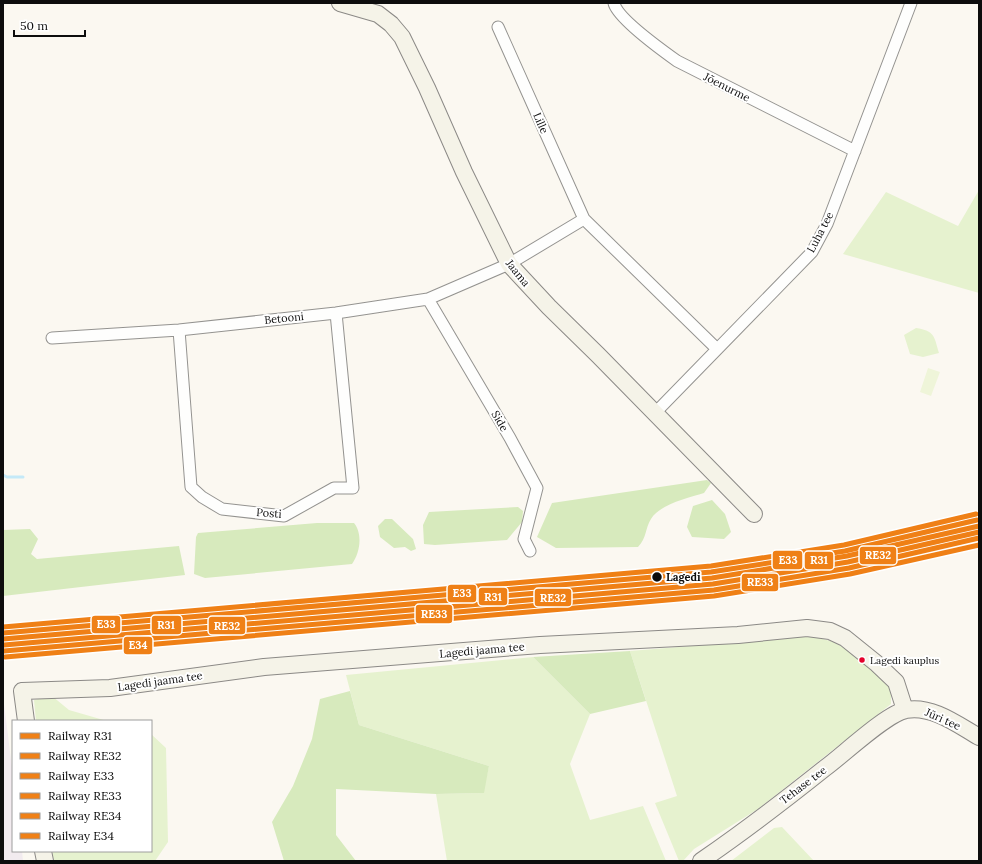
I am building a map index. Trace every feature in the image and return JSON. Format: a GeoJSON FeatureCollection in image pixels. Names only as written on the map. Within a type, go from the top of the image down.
{"type":"FeatureCollection","features":[{"type":"Feature","properties":{"kind":"street","name":"Jaama"},"geometry":{"type":"LineString","coordinates":[[340,3],[378,14],[391,24],[402,37],[427,88],[464,172],[509,264],[548,307],[754,514]]}},
{"type":"Feature","properties":{"kind":"street","name":"Jõenurme"},"geometry":{"type":"LineString","coordinates":[[614,3],[621,14],[656,46],[676,61],[854,151]]}},
{"type":"Feature","properties":{"kind":"street","name":"Luha tee"},"geometry":{"type":"LineString","coordinates":[[655,413],[716,348],[812,252],[827,224],[911,3]]}},
{"type":"Feature","properties":{"kind":"street","name":"Lille"},"geometry":{"type":"LineString","coordinates":[[498,27],[584,219],[716,348]]}},
{"type":"Feature","properties":{"kind":"street"},"geometry":{"type":"LineString","coordinates":[[509,264],[584,219]]}},
{"type":"Feature","properties":{"kind":"street","name":"Betooni"},"geometry":{"type":"LineString","coordinates":[[52,338],[179,330],[336,313],[428,299],[509,264]]}},
{"type":"Feature","properties":{"kind":"street","name":"Side"},"geometry":{"type":"LineString","coordinates":[[428,299],[510,438],[537,488],[524,539],[530,551]]}},
{"type":"Feature","properties":{"kind":"street","name":"Posti"},"geometry":{"type":"LineString","coordinates":[[179,330],[191,486],[202,497],[222,509],[284,516],[334,488],[353,488],[336,313]]}},
{"type":"Feature","properties":{"kind":"street","name":"Lagedi jaama tee"},"geometry":{"type":"LineString","coordinates":[[26,720],[22,691],[110,688],[264,666],[540,645],[738,635],[807,628],[830,631],[840,636],[876,663],[896,682],[905,710]]}},
{"type":"Feature","properties":{"kind":"street","name":"Jüri tee"},"geometry":{"type":"LineString","coordinates":[[905,710],[918,709],[932,712],[979,737]]}},
{"type":"Feature","properties":{"kind":"street","name":"Tehase tee"},"geometry":{"type":"LineString","coordinates":[[700,861],[818,774],[884,722],[905,710]]}},
{"type":"Feature","properties":{"kind":"shaded area"},"geometry":{"type":"Polygon","coordinates":[[[3,696],[12,767],[12,852],[22,852],[23,861],[3,861],[3,696]]]}},
{"type":"Feature","properties":{"kind":"green space"},"geometry":{"type":"Polygon","coordinates":[[[979,190],[979,293],[843,254],[886,192],[958,226],[979,190]]]}},
{"type":"Feature","properties":{"kind":"green space"},"geometry":{"type":"Polygon","coordinates":[[[916,328],[927,331],[933,335],[939,353],[923,357],[910,354],[904,335],[916,328]]]}},
{"type":"Feature","properties":{"kind":"green space"},"geometry":{"type":"Polygon","coordinates":[[[928,368],[940,372],[931,396],[920,392],[928,368]]]}},
{"type":"Feature","properties":{"kind":"green space"},"geometry":{"type":"Polygon","coordinates":[[[707,480],[711,483],[704,493],[675,502],[661,509],[655,514],[649,522],[643,540],[638,547],[556,548],[537,537],[552,503],[707,480]]]}},
{"type":"Feature","properties":{"kind":"green space"},"geometry":{"type":"Polygon","coordinates":[[[712,500],[725,514],[731,532],[724,539],[692,537],[687,527],[693,506],[712,500]]]}},
{"type":"Feature","properties":{"kind":"green space"},"geometry":{"type":"Polygon","coordinates":[[[518,507],[523,511],[522,522],[507,540],[435,545],[424,544],[423,525],[429,512],[518,507]]]}},
{"type":"Feature","properties":{"kind":"green space"},"geometry":{"type":"Polygon","coordinates":[[[385,519],[392,519],[413,539],[416,549],[411,551],[405,547],[394,548],[380,537],[378,526],[385,519]]]}},
{"type":"Feature","properties":{"kind":"green space"},"geometry":{"type":"Polygon","coordinates":[[[317,523],[354,523],[359,532],[359,549],[352,564],[205,578],[194,574],[196,537],[198,533],[317,523]]]}},
{"type":"Feature","properties":{"kind":"green space"},"geometry":{"type":"Polygon","coordinates":[[[30,529],[38,539],[31,554],[37,559],[179,546],[185,575],[3,596],[3,530],[30,529]]]}},
{"type":"Feature","properties":{"kind":"green space"},"geometry":{"type":"Polygon","coordinates":[[[812,636],[834,642],[847,650],[891,686],[891,704],[758,809],[694,849],[683,861],[679,861],[655,803],[677,796],[630,651],[812,636]]]}},
{"type":"Feature","properties":{"kind":"green space"},"geometry":{"type":"Polygon","coordinates":[[[630,651],[646,701],[590,714],[533,657],[630,651]]]}},
{"type":"Feature","properties":{"kind":"green space"},"geometry":{"type":"Polygon","coordinates":[[[533,657],[590,714],[570,764],[590,820],[643,806],[666,861],[447,861],[436,794],[483,793],[489,766],[359,725],[346,675],[533,657]]]}},
{"type":"Feature","properties":{"kind":"green space"},"geometry":{"type":"Polygon","coordinates":[[[350,691],[359,725],[489,766],[484,793],[436,794],[336,789],[336,835],[356,861],[284,861],[272,822],[293,786],[312,739],[320,699],[350,691]]]}},
{"type":"Feature","properties":{"kind":"green space"},"geometry":{"type":"Polygon","coordinates":[[[52,696],[69,710],[104,720],[36,720],[34,700],[52,696]]]}},
{"type":"Feature","properties":{"kind":"green space"},"geometry":{"type":"Polygon","coordinates":[[[152,735],[166,748],[168,842],[155,861],[54,861],[52,852],[152,852],[152,735]]]}},
{"type":"Feature","properties":{"kind":"green space"},"geometry":{"type":"Polygon","coordinates":[[[782,827],[814,861],[731,861],[774,828],[782,827]]]}},
{"type":"Feature","properties":{"kind":"waterway"},"geometry":{"type":"LineString","coordinates":[[3,475],[7,477],[23,477]]}},
{"type":"Feature","properties":{"kind":"railway"},"geometry":{"type":"LineString","coordinates":[[3,647],[157,634]]}},
{"type":"Feature","properties":{"kind":"rail line","name":"RE34"},"geometry":{"type":"LineString","coordinates":[[3,627],[711,566],[844,545],[976,514]]}},
{"type":"Feature","properties":{"kind":"rail line","name":"E33"},"geometry":{"type":"LineString","coordinates":[[3,633],[711,572],[845,551],[977,520]]}},
{"type":"Feature","properties":{"kind":"rail line","name":"R31"},"geometry":{"type":"LineString","coordinates":[[3,639],[712,578],[847,556],[979,526]]}},
{"type":"Feature","properties":{"kind":"rail line","name":"RE32"},"geometry":{"type":"LineString","coordinates":[[4,645],[713,584],[848,562],[979,532]]}},
{"type":"Feature","properties":{"kind":"rail line","name":"RE33"},"geometry":{"type":"LineString","coordinates":[[4,651],[714,590],[849,568],[979,538]]}},
{"type":"Feature","properties":{"kind":"rail line","name":"E34"},"geometry":{"type":"LineString","coordinates":[[5,657],[714,596],[850,574],[979,545]]}},
{"type":"Feature","properties":{"kind":"place","name":"Lagedi"},"geometry":{"type":"Point","coordinates":[657,577]}},
{"type":"Feature","properties":{"kind":"place","name":"Lagedi kauplus"},"geometry":{"type":"Point","coordinates":[862,660]}}]}
